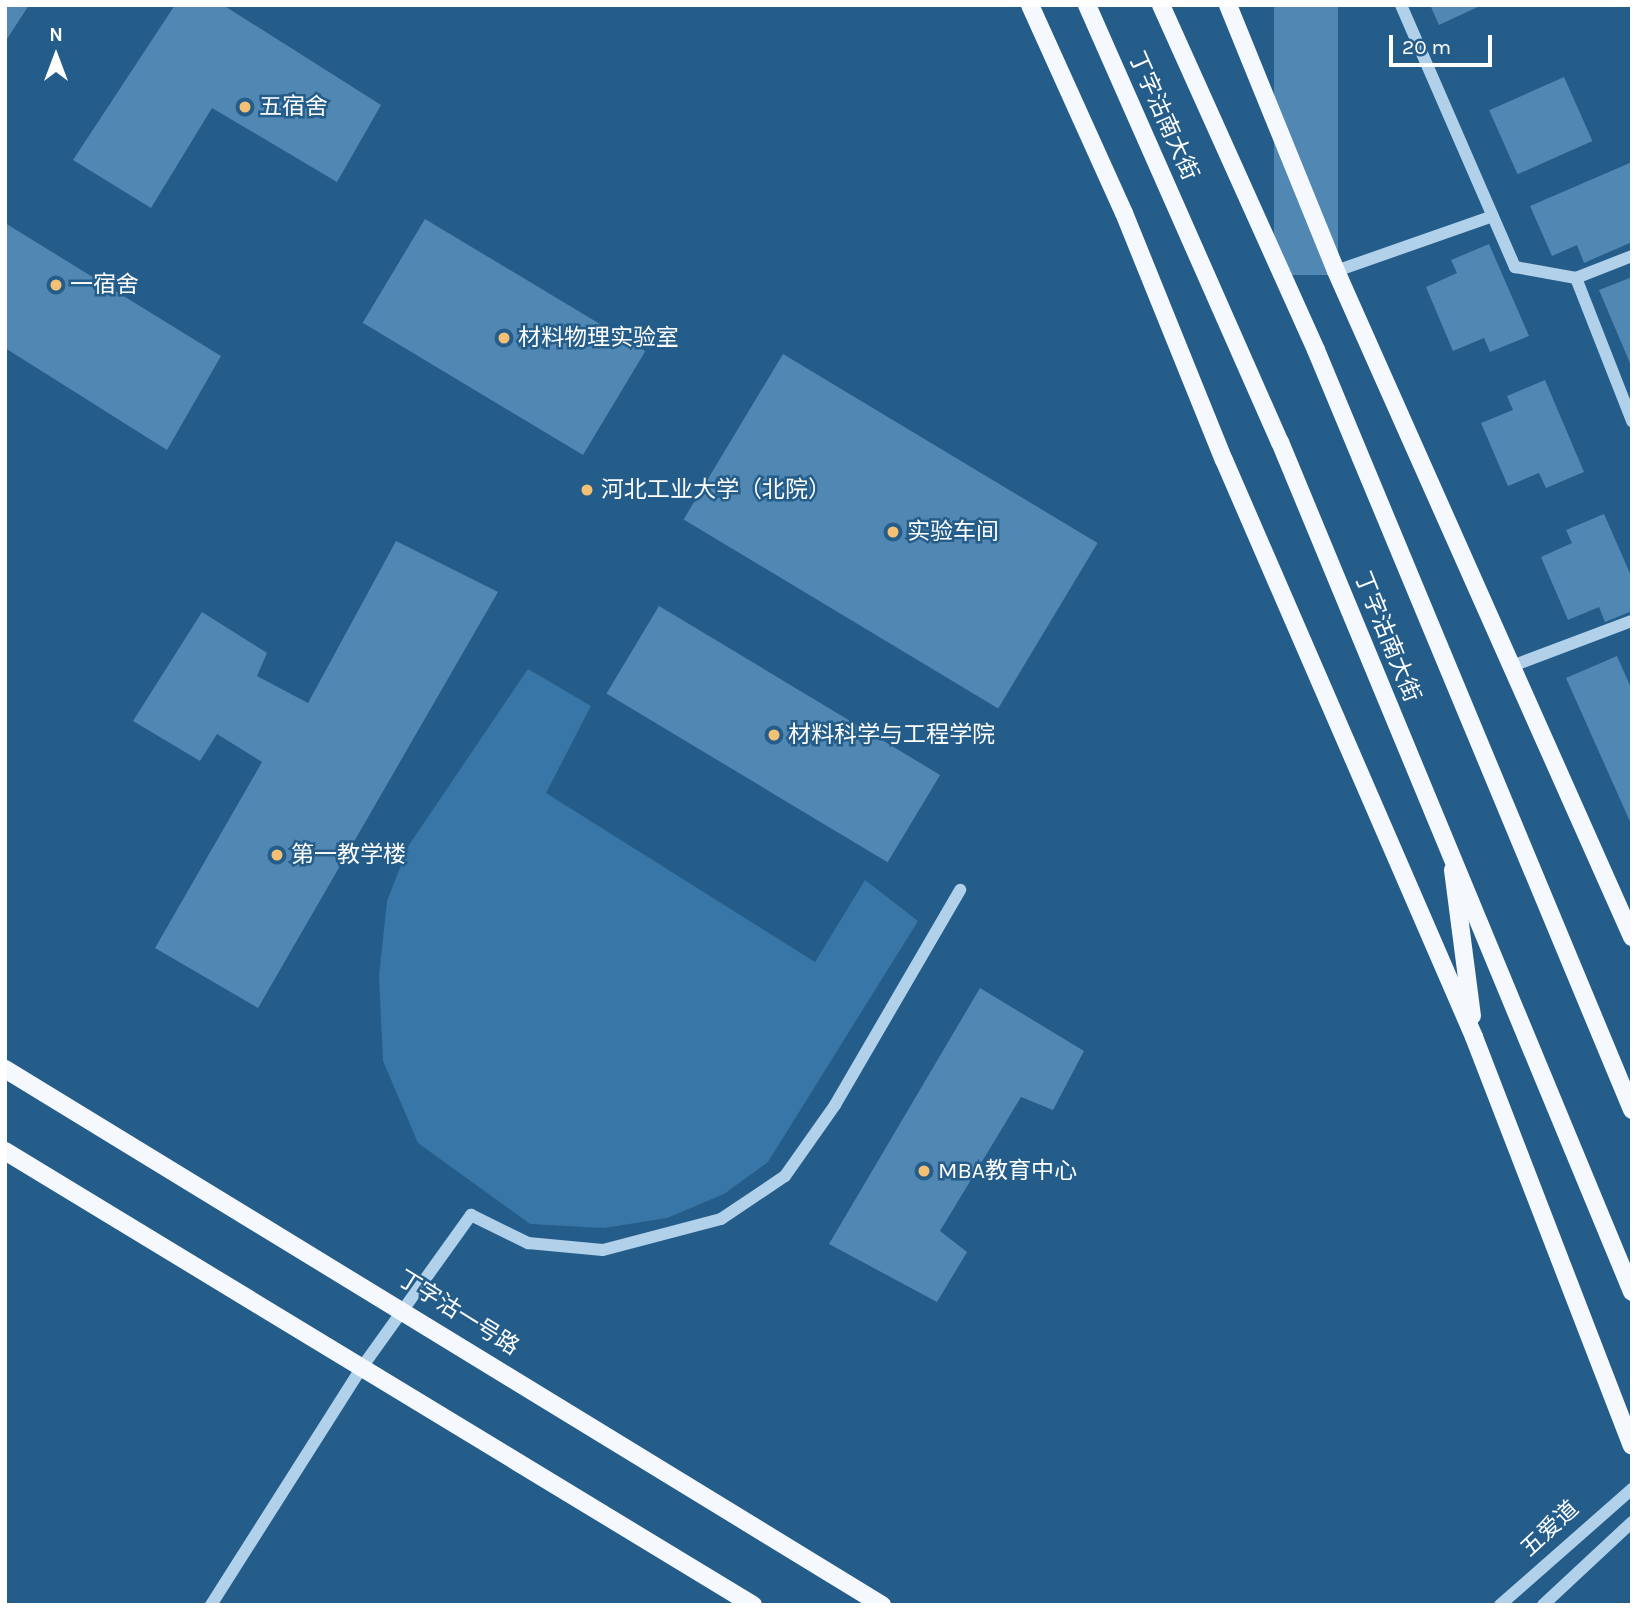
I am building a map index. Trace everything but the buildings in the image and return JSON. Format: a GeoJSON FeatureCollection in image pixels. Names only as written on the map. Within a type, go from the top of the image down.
{"type":"FeatureCollection","features":[{"type":"Feature","properties":{"kind":"main road"},"geometry":{"type":"LineString","coordinates":[[1030,5],[1474,1037],[1632,1446]]}},
{"type":"Feature","properties":{"kind":"main road","name":"丁字沽南大街"},"geometry":{"type":"LineString","coordinates":[[1087,5],[1280,442],[1450,846],[1632,1292]]}},
{"type":"Feature","properties":{"kind":"main road","name":"丁字沽南大街"},"geometry":{"type":"LineString","coordinates":[[1161,5],[1316,349],[1632,1110]]}},
{"type":"Feature","properties":{"kind":"main road"},"geometry":{"type":"LineString","coordinates":[[1228,5],[1336,271],[1632,937]]}},
{"type":"Feature","properties":{"kind":"main road"},"geometry":{"type":"LineString","coordinates":[[1450,846],[1474,1037]]}},
{"type":"Feature","properties":{"kind":"main road","name":"丁字沽一号路"},"geometry":{"type":"LineString","coordinates":[[5,1069],[403,1308],[882,1605]]}},
{"type":"Feature","properties":{"kind":"main road"},"geometry":{"type":"LineString","coordinates":[[5,1151],[360,1370],[753,1605]]}},
{"type":"Feature","properties":{"kind":"street"},"geometry":{"type":"LineString","coordinates":[[1401,5],[1515,267],[1576,278],[1632,256]]}},
{"type":"Feature","properties":{"kind":"street"},"geometry":{"type":"LineString","coordinates":[[1336,271],[1493,216]]}},
{"type":"Feature","properties":{"kind":"street"},"geometry":{"type":"LineString","coordinates":[[1576,278],[1632,421]]}},
{"type":"Feature","properties":{"kind":"street"},"geometry":{"type":"LineString","coordinates":[[1512,666],[1632,621]]}},
{"type":"Feature","properties":{"kind":"street"},"geometry":{"type":"LineString","coordinates":[[211,1605],[360,1370],[471,1215],[528,1243],[603,1250],[721,1219],[785,1176],[835,1105],[960,890]]}},
{"type":"Feature","properties":{"kind":"street","name":"五爱道"},"geometry":{"type":"LineString","coordinates":[[1500,1605],[1632,1489]]}},
{"type":"Feature","properties":{"kind":"street"},"geometry":{"type":"LineString","coordinates":[[1544,1605],[1632,1522]]}},
{"type":"Feature","properties":{"kind":"shaded area"},"geometry":{"type":"Polygon","coordinates":[[[528,669],[591,706],[546,793],[815,962],[865,880],[918,921],[768,1162],[724,1194],[667,1218],[604,1228],[530,1224],[418,1143],[383,1061],[379,976],[387,901],[409,845],[528,669]]]}},
{"type":"Feature","properties":{"kind":"place","name":"五宿舍"},"geometry":{"type":"Point","coordinates":[245,107]}},
{"type":"Feature","properties":{"kind":"place","name":"一宿舍"},"geometry":{"type":"Point","coordinates":[56,285]}},
{"type":"Feature","properties":{"kind":"place","name":"材料物理实验室"},"geometry":{"type":"Point","coordinates":[504,338]}},
{"type":"Feature","properties":{"kind":"place","name":"河北工业大学（北院）"},"geometry":{"type":"Point","coordinates":[587,490]}},
{"type":"Feature","properties":{"kind":"place","name":"实验车间"},"geometry":{"type":"Point","coordinates":[893,532]}},
{"type":"Feature","properties":{"kind":"place","name":"材料科学与工程学院"},"geometry":{"type":"Point","coordinates":[774,735]}},
{"type":"Feature","properties":{"kind":"place","name":"第一教学楼"},"geometry":{"type":"Point","coordinates":[277,855]}},
{"type":"Feature","properties":{"kind":"place","name":"MBA教育中心"},"geometry":{"type":"Point","coordinates":[924,1171]}}]}
